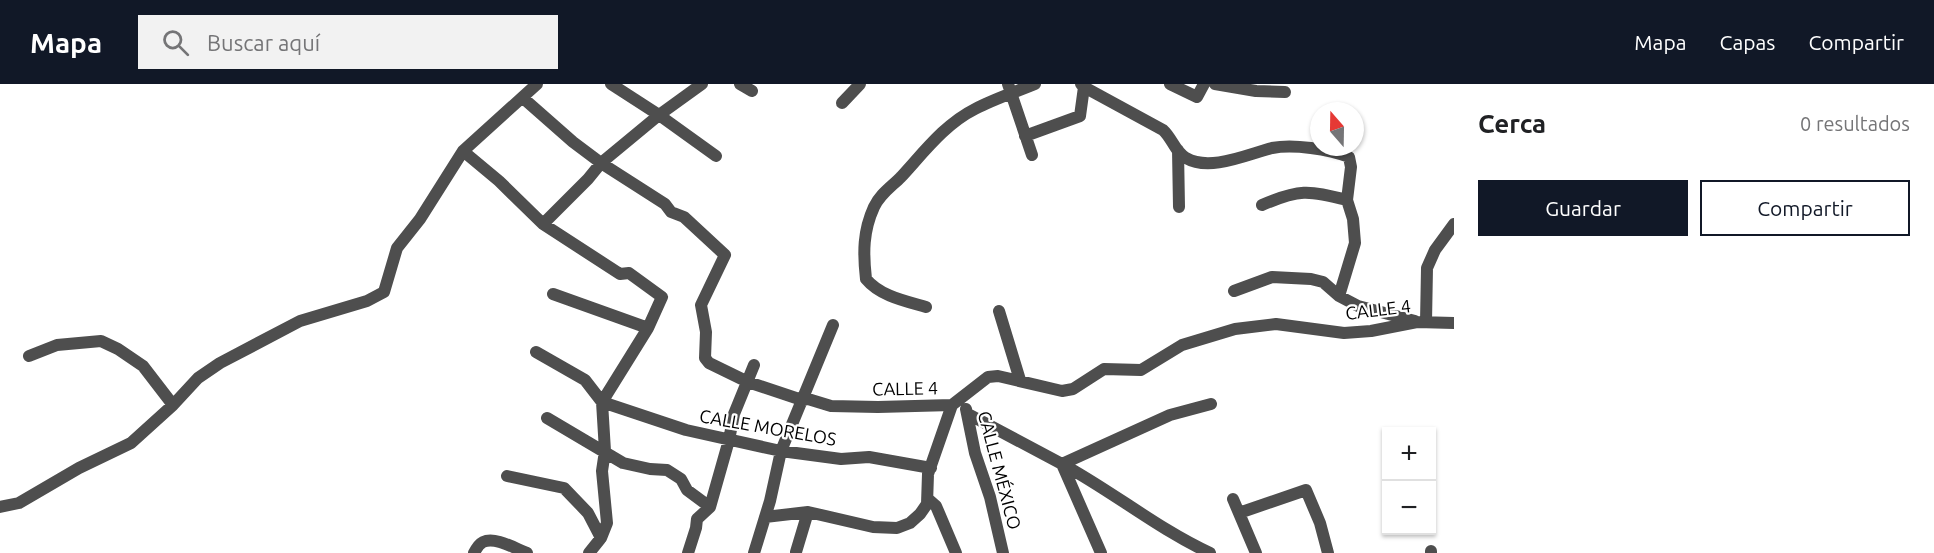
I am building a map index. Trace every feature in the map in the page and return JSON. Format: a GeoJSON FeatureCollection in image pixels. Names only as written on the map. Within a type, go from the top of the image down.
{"type":"FeatureCollection","features":[{"type":"Feature","properties":{"kind":"street"},"geometry":{"type":"LineString","coordinates":[[0,507],[20,503],[79,468],[131,443],[173,405],[198,378],[220,363],[300,321],[367,301],[384,292],[397,248],[420,219],[463,150],[537,84]]}},
{"type":"Feature","properties":{"kind":"street"},"geometry":{"type":"LineString","coordinates":[[610,84],[659,115],[716,156]]}},
{"type":"Feature","properties":{"kind":"street"},"geometry":{"type":"LineString","coordinates":[[543,224],[601,163],[659,115],[702,84]]}},
{"type":"Feature","properties":{"kind":"street"},"geometry":{"type":"LineString","coordinates":[[740,84],[752,91]]}},
{"type":"Feature","properties":{"kind":"street"},"geometry":{"type":"LineString","coordinates":[[842,103],[860,84]]}},
{"type":"Feature","properties":{"kind":"street"},"geometry":{"type":"LineString","coordinates":[[926,307],[903,301],[880,291],[866,279],[863,240],[874,208],[883,193],[955,121],[1010,89],[1035,84]]}},
{"type":"Feature","properties":{"kind":"street"},"geometry":{"type":"LineString","coordinates":[[1170,84],[1197,97],[1204,84]]}},
{"type":"Feature","properties":{"kind":"street"},"geometry":{"type":"LineString","coordinates":[[1215,84],[1256,91],[1285,92]]}},
{"type":"Feature","properties":{"kind":"street"},"geometry":{"type":"LineString","coordinates":[[1024,136],[1080,116],[1083,86],[1163,130],[1186,158],[1199,162],[1235,160],[1272,148],[1291,147],[1339,153],[1349,157],[1351,167],[1347,200],[1353,219],[1355,243],[1339,296]]}},
{"type":"Feature","properties":{"kind":"street"},"geometry":{"type":"LineString","coordinates":[[1010,89],[1032,155]]}},
{"type":"Feature","properties":{"kind":"street","name":"CALLE 4"},"geometry":{"type":"LineString","coordinates":[[523,98],[601,163],[665,204],[671,212],[684,217],[725,255],[701,305],[706,332],[705,358],[709,363],[748,381],[802,400],[808,399],[831,406],[952,405],[988,376],[1020,380],[1062,391],[1073,389],[1104,369],[1142,370],[1182,345],[1235,329],[1276,324],[1344,333],[1422,322],[1454,323]]}},
{"type":"Feature","properties":{"kind":"street"},"geometry":{"type":"LineString","coordinates":[[463,150],[543,224],[620,274],[629,273],[662,297],[648,328],[602,402]]}},
{"type":"Feature","properties":{"kind":"street"},"geometry":{"type":"LineString","coordinates":[[1178,150],[1179,207]]}},
{"type":"Feature","properties":{"kind":"street"},"geometry":{"type":"LineString","coordinates":[[1262,206],[1288,194],[1305,191],[1347,200]]}},
{"type":"Feature","properties":{"kind":"street"},"geometry":{"type":"LineString","coordinates":[[1234,291],[1272,278],[1323,282],[1339,296],[1358,306],[1422,322],[1427,268],[1435,250],[1452,228]]}},
{"type":"Feature","properties":{"kind":"street"},"geometry":{"type":"LineString","coordinates":[[552,294],[648,328]]}},
{"type":"Feature","properties":{"kind":"street"},"geometry":{"type":"LineString","coordinates":[[999,311],[1020,380]]}},
{"type":"Feature","properties":{"kind":"street"},"geometry":{"type":"LineString","coordinates":[[754,553],[781,451],[833,326]]}},
{"type":"Feature","properties":{"kind":"street"},"geometry":{"type":"LineString","coordinates":[[29,356],[57,345],[101,342],[118,349],[143,366],[173,405]]}},
{"type":"Feature","properties":{"kind":"street"},"geometry":{"type":"LineString","coordinates":[[536,352],[585,380],[602,402],[605,451],[602,471],[607,523],[601,538],[589,553]]}},
{"type":"Feature","properties":{"kind":"street"},"geometry":{"type":"LineString","coordinates":[[688,553],[697,519],[710,507],[734,414],[754,365]]}},
{"type":"Feature","properties":{"kind":"street","name":"CALLE MÉXICO"},"geometry":{"type":"LineString","coordinates":[[962,396],[968,414],[975,453],[990,497],[1003,553]]}},
{"type":"Feature","properties":{"kind":"street","name":"CALLE MORELOS"},"geometry":{"type":"LineString","coordinates":[[602,402],[686,430],[781,451],[841,459],[869,457],[931,468]]}},
{"type":"Feature","properties":{"kind":"street"},"geometry":{"type":"LineString","coordinates":[[1062,464],[1170,415],[1212,404]]}},
{"type":"Feature","properties":{"kind":"street"},"geometry":{"type":"LineString","coordinates":[[765,517],[808,512],[873,526],[897,528],[910,523],[927,504],[928,474],[952,405]]}},
{"type":"Feature","properties":{"kind":"street"},"geometry":{"type":"LineString","coordinates":[[968,414],[1086,477],[1146,516],[1210,553]]}},
{"type":"Feature","properties":{"kind":"street"},"geometry":{"type":"LineString","coordinates":[[547,418],[623,463],[667,470],[681,479],[687,490],[710,507]]}},
{"type":"Feature","properties":{"kind":"street"},"geometry":{"type":"LineString","coordinates":[[1062,464],[1101,553]]}},
{"type":"Feature","properties":{"kind":"street"},"geometry":{"type":"LineString","coordinates":[[507,476],[564,488],[588,513],[601,538]]}},
{"type":"Feature","properties":{"kind":"street"},"geometry":{"type":"LineString","coordinates":[[1239,513],[1306,490],[1320,523],[1328,553]]}},
{"type":"Feature","properties":{"kind":"street"},"geometry":{"type":"LineString","coordinates":[[928,499],[936,506],[956,553]]}},
{"type":"Feature","properties":{"kind":"street"},"geometry":{"type":"LineString","coordinates":[[1233,499],[1256,553]]}},
{"type":"Feature","properties":{"kind":"street"},"geometry":{"type":"LineString","coordinates":[[796,552],[808,512]]}},
{"type":"Feature","properties":{"kind":"street"},"geometry":{"type":"LineString","coordinates":[[474,553],[485,541],[501,543],[527,553]]}}]}
